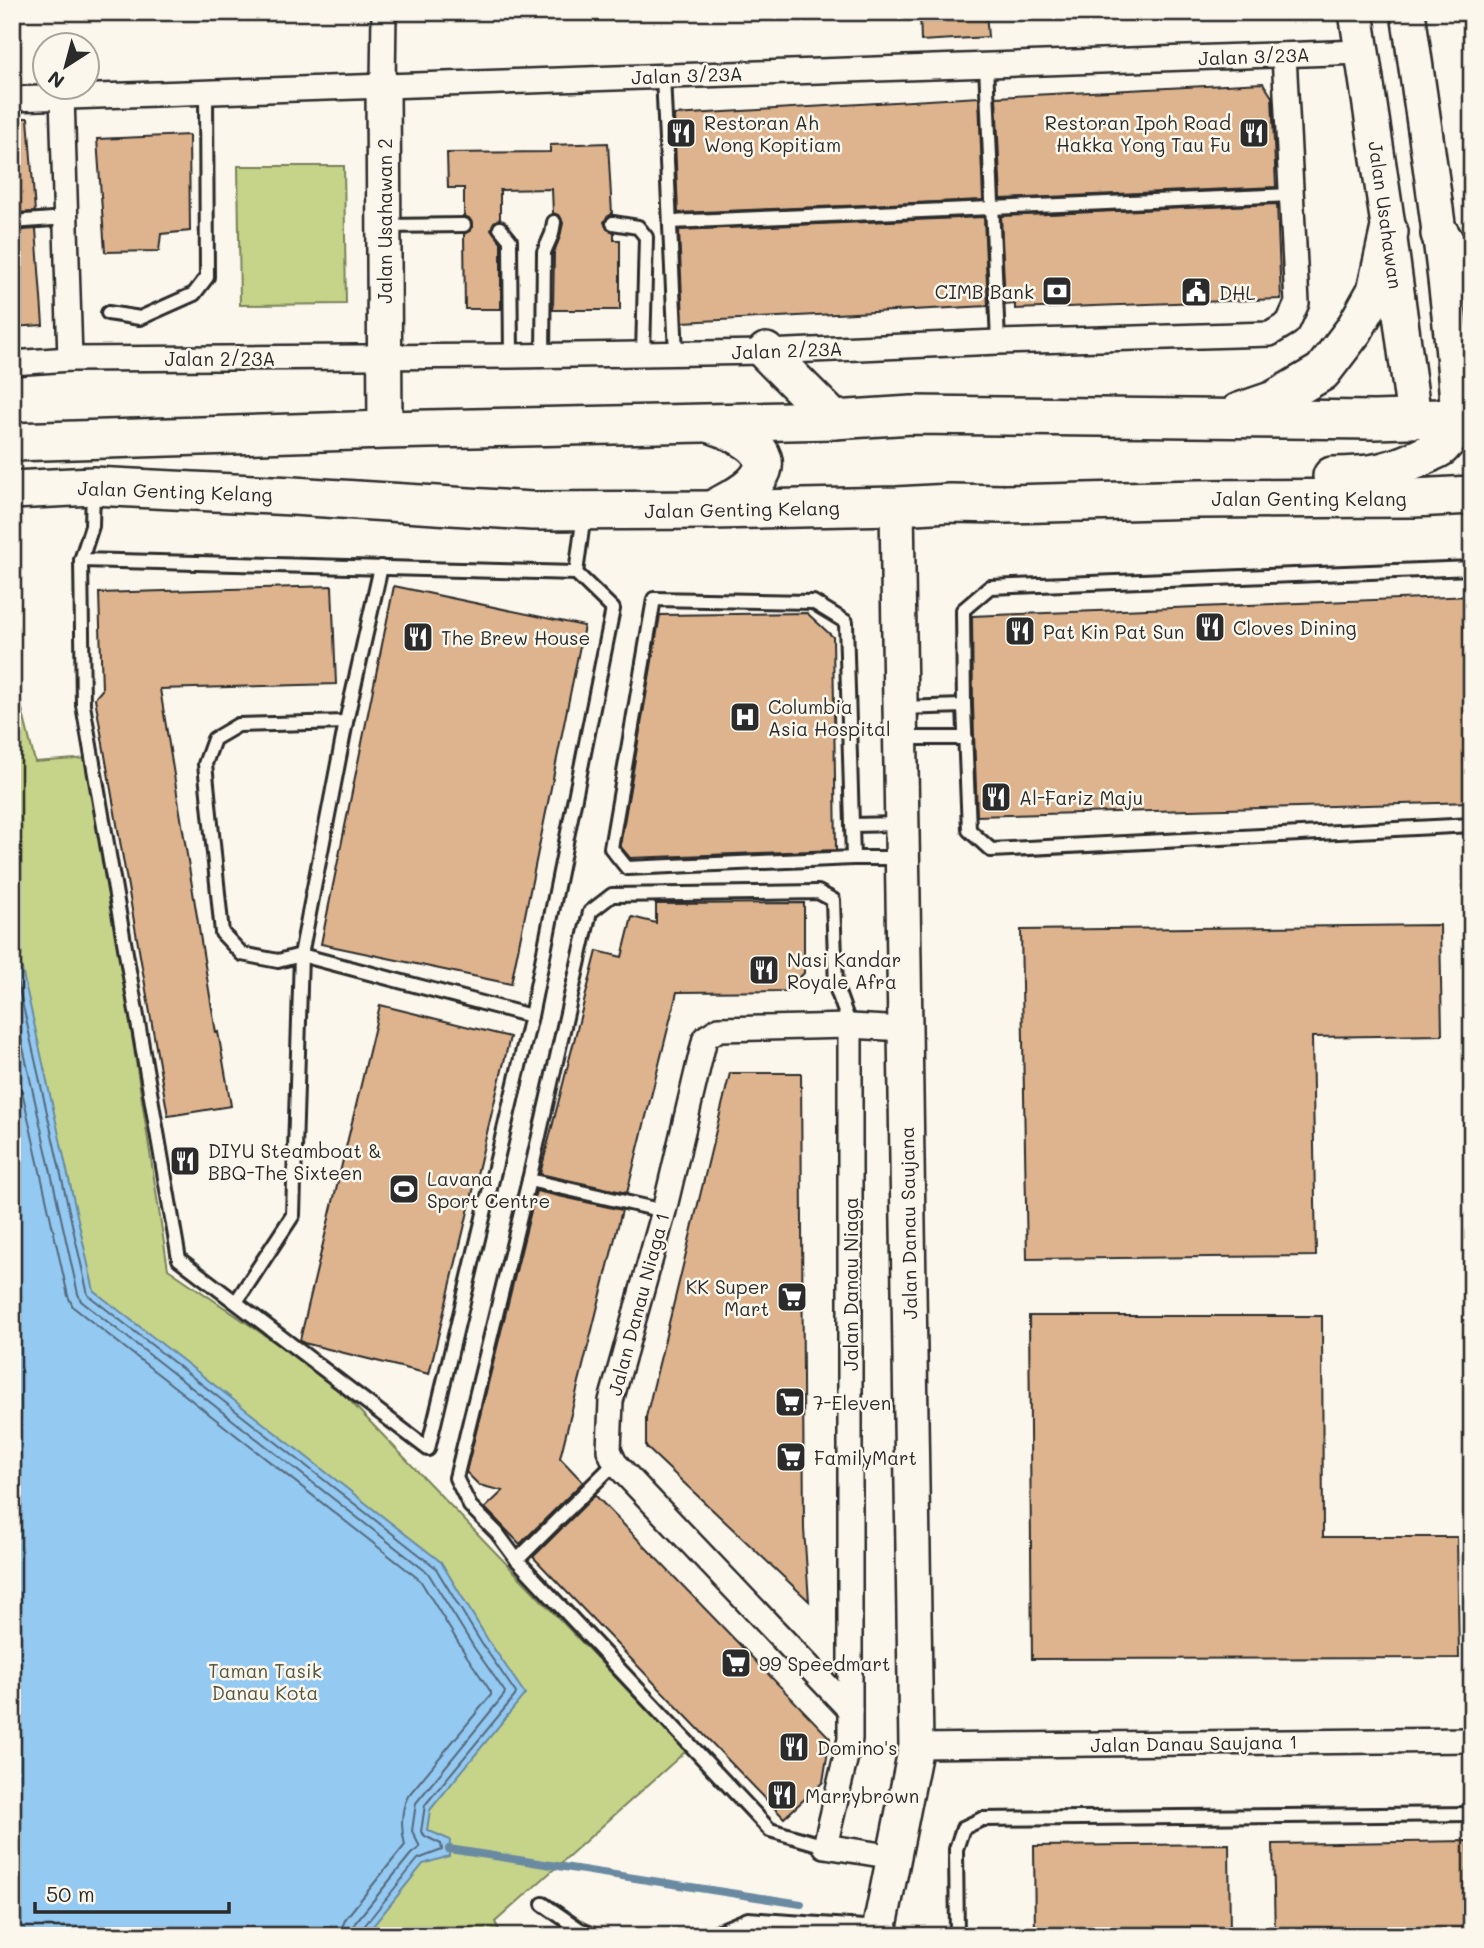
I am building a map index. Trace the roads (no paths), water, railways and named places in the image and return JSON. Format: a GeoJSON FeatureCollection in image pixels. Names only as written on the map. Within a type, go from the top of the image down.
{"type":"FeatureCollection","features":[{"type":"Feature","properties":{"kind":"main road"},"geometry":{"type":"LineString","coordinates":[[1219,419],[1274,400],[1322,372],[1354,330],[1377,292],[1389,232]]}},
{"type":"Feature","properties":{"kind":"main road"},"geometry":{"type":"LineString","coordinates":[[1440,234],[1472,280]]}},
{"type":"Feature","properties":{"kind":"main road"},"geometry":{"type":"LineString","coordinates":[[766,352],[834,421]]}},
{"type":"Feature","properties":{"kind":"main road"},"geometry":{"type":"LineString","coordinates":[[12,442],[386,430],[834,421],[912,415],[1374,420],[1414,418],[1428,439],[1461,434]]}},
{"type":"Feature","properties":{"kind":"main road"},"geometry":{"type":"LineString","coordinates":[[711,424],[743,436],[758,451],[762,463],[760,475],[752,485],[712,510]]}},
{"type":"Feature","properties":{"kind":"main road"},"geometry":{"type":"LineString","coordinates":[[853,507],[919,482],[1364,476],[1399,468],[1461,434]]}},
{"type":"Feature","properties":{"kind":"main road","name":"Jalan Genting Kelang"},"geometry":{"type":"LineString","coordinates":[[12,490],[93,486],[532,512],[1472,495]]}},
{"type":"Feature","properties":{"kind":"street","name":"Jalan Usahawan 2"},"geometry":{"type":"LineString","coordinates":[[383,12],[386,430]]}},
{"type":"Feature","properties":{"kind":"street","name":"Jalan Usahawan"},"geometry":{"type":"LineString","coordinates":[[1356,12],[1414,418]]}},
{"type":"Feature","properties":{"kind":"street"},"geometry":{"type":"LineString","coordinates":[[1408,12],[1440,234],[1461,434]]}},
{"type":"Feature","properties":{"kind":"street","name":"Jalan 3/23A"},"geometry":{"type":"LineString","coordinates":[[102,95],[1362,52]]}},
{"type":"Feature","properties":{"kind":"street","name":"Jalan 2/23A"},"geometry":{"type":"LineString","coordinates":[[12,363],[69,359],[766,352],[1270,334],[1289,323],[1297,303],[1284,55]]}},
{"type":"Feature","properties":{"kind":"street","name":"Jalan 3/23A"},"geometry":{"type":"LineString","coordinates":[[12,99],[32,98]]}},
{"type":"Feature","properties":{"kind":"street"},"geometry":{"type":"LineString","coordinates":[[62,102],[69,359]]}},
{"type":"Feature","properties":{"kind":"street","name":"Jalan Danau Saujana"},"geometry":{"type":"LineString","coordinates":[[879,1932],[916,1746],[897,506]]}},
{"type":"Feature","properties":{"kind":"street","name":"Jalan Danau Niaga 1"},"geometry":{"type":"LineString","coordinates":[[615,1464],[609,1450],[611,1401],[664,1211],[705,1038],[719,1029],[850,1026],[905,1029]]}},
{"type":"Feature","properties":{"kind":"street","name":"Jalan Danau Niaga"},"geometry":{"type":"LineString","coordinates":[[825,1846],[850,1739],[850,1026]]}},
{"type":"Feature","properties":{"kind":"street"},"geometry":{"type":"LineString","coordinates":[[615,1464],[850,1710]]}},
{"type":"Feature","properties":{"kind":"street","name":"Jalan Danau Saujana 1"},"geometry":{"type":"LineString","coordinates":[[916,1746],[1472,1740]]}},
{"type":"Feature","properties":{"kind":"street"},"geometry":{"type":"LineString","coordinates":[[825,1846],[894,1857]]}},
{"type":"Feature","properties":{"kind":"lane"},"geometry":{"type":"LineString","coordinates":[[986,65],[998,342]]}},
{"type":"Feature","properties":{"kind":"lane"},"geometry":{"type":"LineString","coordinates":[[663,76],[676,354]]}},
{"type":"Feature","properties":{"kind":"lane"},"geometry":{"type":"LineString","coordinates":[[108,313],[140,318],[194,294],[207,278],[206,91]]}},
{"type":"Feature","properties":{"kind":"lane"},"geometry":{"type":"LineString","coordinates":[[670,222],[1292,195]]}},
{"type":"Feature","properties":{"kind":"lane"},"geometry":{"type":"LineString","coordinates":[[12,222],[66,218]]}},
{"type":"Feature","properties":{"kind":"lane"},"geometry":{"type":"LineString","coordinates":[[543,356],[544,252],[554,222]]}},
{"type":"Feature","properties":{"kind":"lane"},"geometry":{"type":"LineString","coordinates":[[613,223],[638,227],[646,237],[643,354]]}},
{"type":"Feature","properties":{"kind":"lane"},"geometry":{"type":"LineString","coordinates":[[384,226],[464,225]]}},
{"type":"Feature","properties":{"kind":"lane"},"geometry":{"type":"LineString","coordinates":[[500,228],[510,240],[511,356]]}},
{"type":"Feature","properties":{"kind":"lane"},"geometry":{"type":"LineString","coordinates":[[81,560],[576,573],[613,609],[531,1016],[428,1449],[179,1259],[83,705],[81,560],[92,526],[93,486]]}},
{"type":"Feature","properties":{"kind":"lane"},"geometry":{"type":"LineString","coordinates":[[576,573],[584,511]]}},
{"type":"Feature","properties":{"kind":"lane"},"geometry":{"type":"LineString","coordinates":[[236,1302],[293,1215],[301,956],[346,722],[381,566]]}},
{"type":"Feature","properties":{"kind":"lane"},"geometry":{"type":"LineString","coordinates":[[1472,568],[990,587],[963,610],[969,830],[990,850],[1472,825]]}},
{"type":"Feature","properties":{"kind":"lane"},"geometry":{"type":"LineString","coordinates":[[853,858],[846,622],[813,602],[654,599],[611,848],[627,867],[902,858]]}},
{"type":"Feature","properties":{"kind":"lane"},"geometry":{"type":"LineString","coordinates":[[900,723],[964,706]]}},
{"type":"Feature","properties":{"kind":"lane"},"geometry":{"type":"LineString","coordinates":[[346,722],[238,725],[214,739],[205,764],[222,933],[242,954],[278,961],[301,956],[531,1016]]}},
{"type":"Feature","properties":{"kind":"lane"},"geometry":{"type":"LineString","coordinates":[[900,723],[966,738]]}},
{"type":"Feature","properties":{"kind":"lane"},"geometry":{"type":"LineString","coordinates":[[852,825],[902,824]]}},
{"type":"Feature","properties":{"kind":"lane"},"geometry":{"type":"LineString","coordinates":[[825,1846],[770,1830],[517,1560],[497,1533],[470,1506],[456,1478],[529,1180],[590,912],[612,895],[818,892],[833,900],[836,987],[850,1026]]}},
{"type":"Feature","properties":{"kind":"lane"},"geometry":{"type":"LineString","coordinates":[[529,1180],[664,1211]]}},
{"type":"Feature","properties":{"kind":"lane"},"geometry":{"type":"LineString","coordinates":[[517,1560],[615,1464]]}},
{"type":"Feature","properties":{"kind":"lane"},"geometry":{"type":"LineString","coordinates":[[957,1936],[956,1849],[963,1828],[982,1819],[1472,1814]]}},
{"type":"Feature","properties":{"kind":"lane"},"geometry":{"type":"LineString","coordinates":[[543,1904],[579,1929],[595,1936]]}},
{"type":"Feature","properties":{"kind":"lane"},"geometry":{"type":"LineString","coordinates":[[707,1936],[748,1919],[879,1932]]}},
{"type":"Feature","properties":{"kind":"water","name":"Taman Tasik Danau Kota"},"geometry":{"type":"Polygon","coordinates":[[[12,925],[94,1291],[441,1562],[488,1640],[525,1694],[430,1810],[427,1830],[450,1840],[449,1856],[423,1864],[365,1936],[12,1936],[12,925]]]}},
{"type":"Feature","properties":{"kind":"waterway"},"geometry":{"type":"LineString","coordinates":[[449,1849],[801,1904]]}},
{"type":"Feature","properties":{"kind":"place","name":"Restoran Ah Wong Kopitiam"},"geometry":{"type":"Point","coordinates":[681,133]}},
{"type":"Feature","properties":{"kind":"place","name":"Restoran Ipoh Road Hakka Yong Tau Fu"},"geometry":{"type":"Point","coordinates":[1254,133]}},
{"type":"Feature","properties":{"kind":"place","name":"CIMB Bank"},"geometry":{"type":"Point","coordinates":[1057,291]}},
{"type":"Feature","properties":{"kind":"place","name":"DHL"},"geometry":{"type":"Point","coordinates":[1196,292]}},
{"type":"Feature","properties":{"kind":"place","name":"Cloves Dining"},"geometry":{"type":"Point","coordinates":[1210,627]}},
{"type":"Feature","properties":{"kind":"place","name":"Pat Kin Pat Sun"},"geometry":{"type":"Point","coordinates":[1020,631]}},
{"type":"Feature","properties":{"kind":"place","name":"The Brew House"},"geometry":{"type":"Point","coordinates":[418,637]}},
{"type":"Feature","properties":{"kind":"place","name":"Columbia Asia Hospital"},"geometry":{"type":"Point","coordinates":[745,717]}},
{"type":"Feature","properties":{"kind":"place","name":"Al-Fariz Maju"},"geometry":{"type":"Point","coordinates":[996,797]}},
{"type":"Feature","properties":{"kind":"place","name":"Nasi Kandar Royale Afra"},"geometry":{"type":"Point","coordinates":[764,970]}},
{"type":"Feature","properties":{"kind":"place","name":"DIYU Steamboat & BBQ-The Sixteen"},"geometry":{"type":"Point","coordinates":[185,1161]}},
{"type":"Feature","properties":{"kind":"place","name":"Lavana Sport Centre"},"geometry":{"type":"Point","coordinates":[404,1189]}},
{"type":"Feature","properties":{"kind":"place","name":"KK Super Mart"},"geometry":{"type":"Point","coordinates":[792,1297]}},
{"type":"Feature","properties":{"kind":"place","name":"7-Eleven"},"geometry":{"type":"Point","coordinates":[790,1402]}},
{"type":"Feature","properties":{"kind":"place","name":"FamilyMart"},"geometry":{"type":"Point","coordinates":[791,1457]}},
{"type":"Feature","properties":{"kind":"place","name":"99 Speedmart"},"geometry":{"type":"Point","coordinates":[736,1663]}},
{"type":"Feature","properties":{"kind":"place","name":"Domino's"},"geometry":{"type":"Point","coordinates":[794,1747]}},
{"type":"Feature","properties":{"kind":"place","name":"Marrybrown"},"geometry":{"type":"Point","coordinates":[782,1795]}}]}
